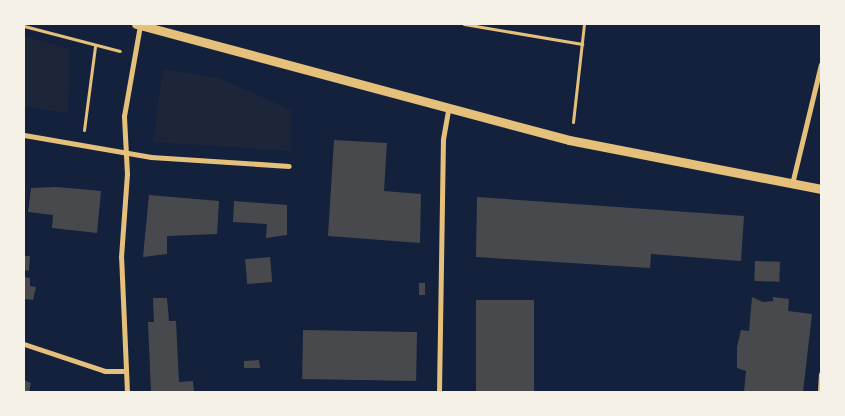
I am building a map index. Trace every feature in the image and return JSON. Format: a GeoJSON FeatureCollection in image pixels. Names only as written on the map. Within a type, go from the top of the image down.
{"type":"FeatureCollection","features":[{"type":"Feature","properties":{"kind":"street"},"geometry":{"type":"LineString","coordinates":[[127,392],[121,257],[126,152],[124,116],[135,54],[138,24],[448,110],[569,140],[821,189]]}},
{"type":"Feature","properties":{"kind":"street"},"geometry":{"type":"LineString","coordinates":[[792,184],[821,64]]}},
{"type":"Feature","properties":{"kind":"street"},"geometry":{"type":"LineString","coordinates":[[439,392],[443,139],[448,110]]}},
{"type":"Feature","properties":{"kind":"street"},"geometry":{"type":"LineString","coordinates":[[24,135],[82,142],[126,152],[289,166]]}},
{"type":"Feature","properties":{"kind":"street"},"geometry":{"type":"LineString","coordinates":[[24,344],[105,371],[125,371]]}},
{"type":"Feature","properties":{"kind":"street"},"geometry":{"type":"LineString","coordinates":[[820,392],[821,374]]}},
{"type":"Feature","properties":{"kind":"path"},"geometry":{"type":"LineString","coordinates":[[464,24],[582,44]]}},
{"type":"Feature","properties":{"kind":"path"},"geometry":{"type":"LineString","coordinates":[[569,140],[582,68],[584,24]]}},
{"type":"Feature","properties":{"kind":"path"},"geometry":{"type":"LineString","coordinates":[[24,26],[95,47],[135,54]]}},
{"type":"Feature","properties":{"kind":"path"},"geometry":{"type":"LineString","coordinates":[[82,142],[95,47]]}},
{"type":"Feature","properties":{"kind":"shaded area"},"geometry":{"type":"Polygon","coordinates":[[[24,36],[70,49],[68,113],[24,106],[24,36]]]}},
{"type":"Feature","properties":{"kind":"shaded area"},"geometry":{"type":"Polygon","coordinates":[[[163,69],[219,78],[291,110],[290,151],[153,142],[163,69]]]}},
{"type":"Feature","properties":{"kind":"building"},"geometry":{"type":"Polygon","coordinates":[[[334,140],[387,143],[384,191],[421,194],[420,243],[328,236],[334,140]]]}},
{"type":"Feature","properties":{"kind":"building"},"geometry":{"type":"Polygon","coordinates":[[[57,187],[101,191],[97,233],[52,228],[53,215],[28,212],[31,188],[57,187]]]}},
{"type":"Feature","properties":{"kind":"building"},"geometry":{"type":"Polygon","coordinates":[[[149,195],[219,201],[217,234],[167,236],[167,254],[143,257],[149,195]]]}},
{"type":"Feature","properties":{"kind":"building"},"geometry":{"type":"Polygon","coordinates":[[[477,197],[744,216],[741,261],[651,254],[650,268],[476,257],[477,197]]]}},
{"type":"Feature","properties":{"kind":"building"},"geometry":{"type":"Polygon","coordinates":[[[234,201],[287,205],[287,235],[266,238],[267,224],[233,222],[234,201]]]}},
{"type":"Feature","properties":{"kind":"building"},"geometry":{"type":"Polygon","coordinates":[[[24,256],[30,256],[29,271],[24,270],[24,256]]]}},
{"type":"Feature","properties":{"kind":"building"},"geometry":{"type":"Polygon","coordinates":[[[270,257],[272,282],[247,284],[245,259],[270,257]]]}},
{"type":"Feature","properties":{"kind":"building"},"geometry":{"type":"Polygon","coordinates":[[[755,261],[780,262],[779,282],[754,281],[755,261]]]}},
{"type":"Feature","properties":{"kind":"building"},"geometry":{"type":"Polygon","coordinates":[[[24,277],[30,278],[30,286],[36,287],[33,300],[24,299],[24,277]]]}},
{"type":"Feature","properties":{"kind":"building"},"geometry":{"type":"Polygon","coordinates":[[[419,283],[425,283],[425,295],[419,295],[419,283]]]}},
{"type":"Feature","properties":{"kind":"building"},"geometry":{"type":"Polygon","coordinates":[[[752,297],[763,302],[773,301],[773,297],[789,299],[788,311],[812,314],[803,392],[744,392],[746,371],[737,368],[737,347],[741,330],[749,331],[752,297]]]}},
{"type":"Feature","properties":{"kind":"building"},"geometry":{"type":"Polygon","coordinates":[[[153,298],[167,298],[169,321],[176,321],[179,382],[193,381],[194,392],[151,392],[148,322],[154,322],[153,298]]]}},
{"type":"Feature","properties":{"kind":"building"},"geometry":{"type":"Polygon","coordinates":[[[476,300],[534,300],[534,392],[476,392],[476,300]]]}},
{"type":"Feature","properties":{"kind":"building"},"geometry":{"type":"Polygon","coordinates":[[[303,330],[417,332],[416,381],[302,379],[303,330]]]}},
{"type":"Feature","properties":{"kind":"building"},"geometry":{"type":"Polygon","coordinates":[[[259,360],[260,368],[244,368],[244,361],[259,360]]]}},
{"type":"Feature","properties":{"kind":"building"},"geometry":{"type":"Polygon","coordinates":[[[24,380],[31,383],[29,392],[24,392],[24,380]]]}}]}
